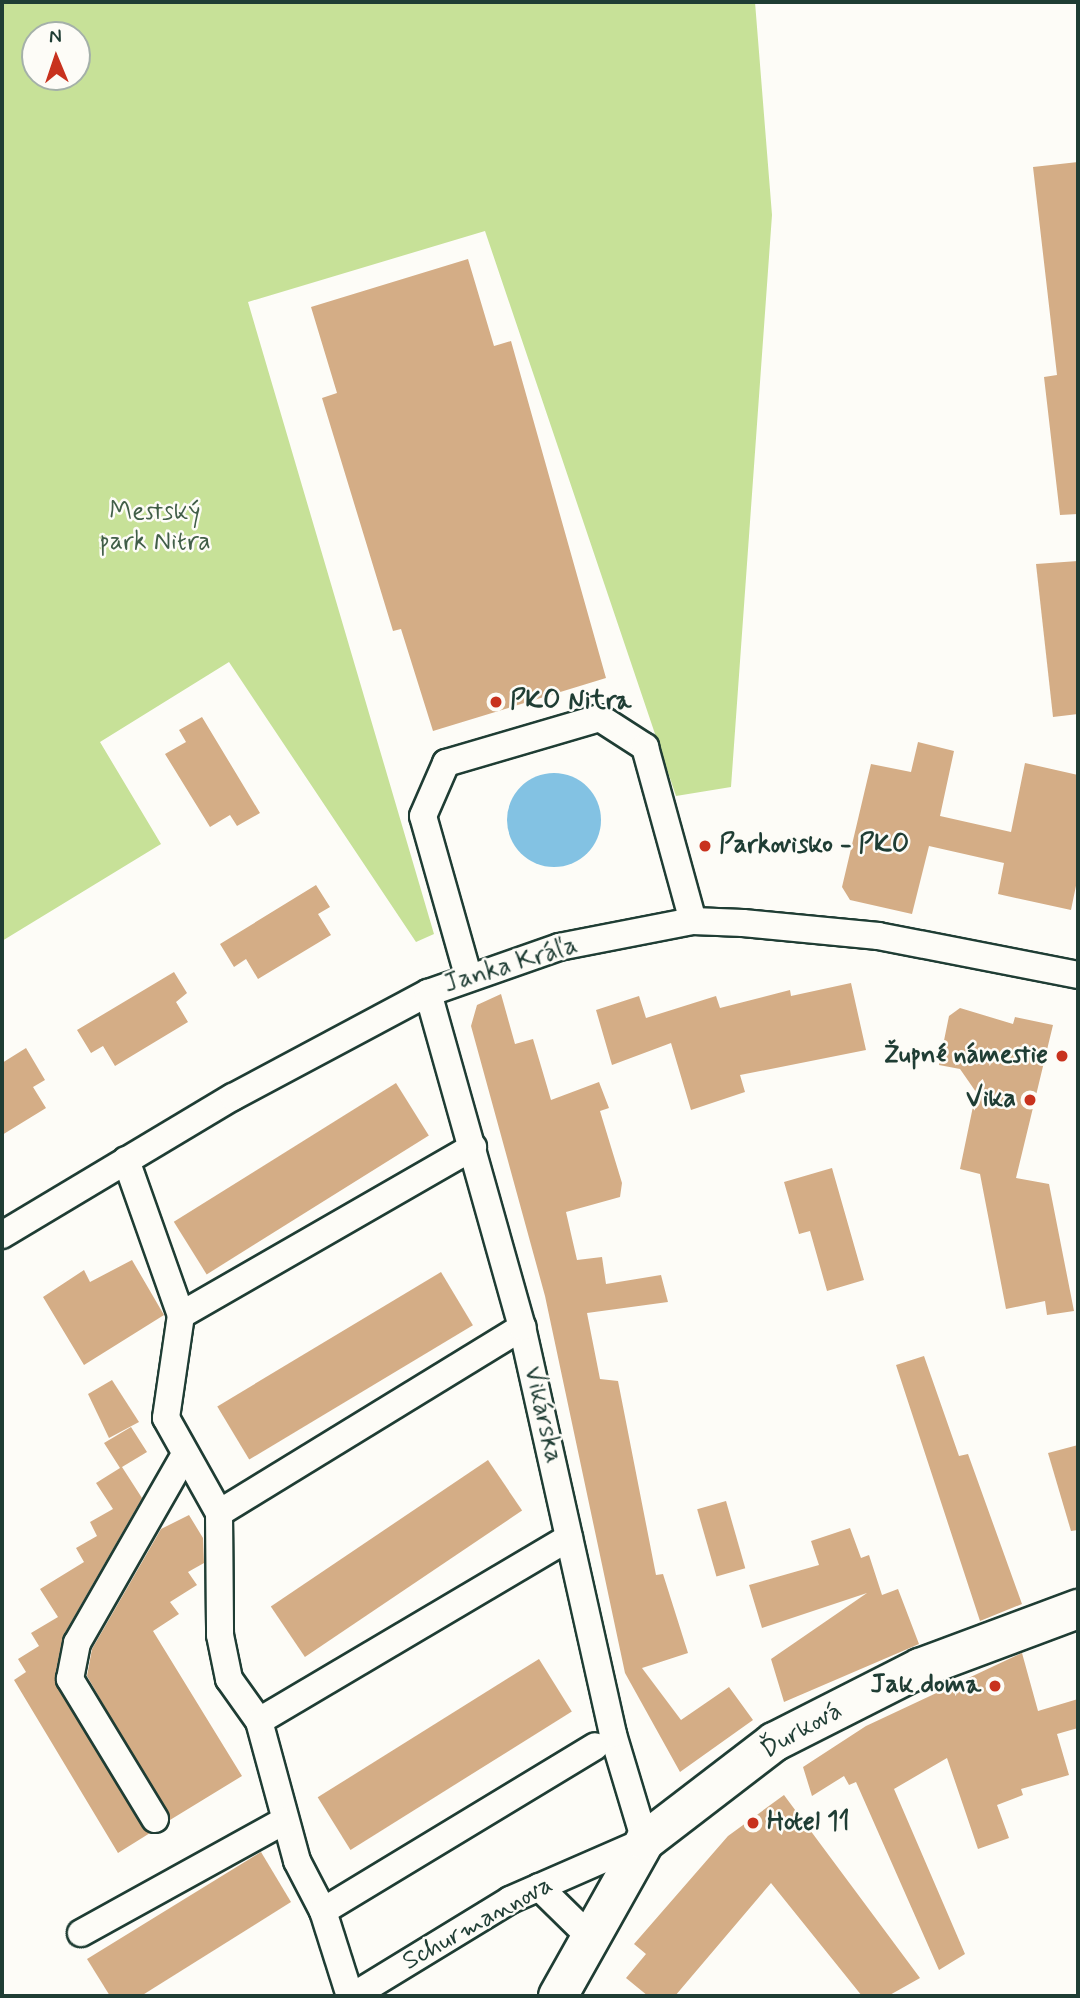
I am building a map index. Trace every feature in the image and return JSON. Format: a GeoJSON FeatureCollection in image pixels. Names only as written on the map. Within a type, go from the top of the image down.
{"type":"FeatureCollection","features":[{"type":"Feature","properties":{"kind":"street"},"geometry":{"type":"LineString","coordinates":[[468,975],[423,816],[446,763],[600,718],[645,747],[693,921]]}},
{"type":"Feature","properties":{"kind":"street","name":"Janka Kráľa"},"geometry":{"type":"LineString","coordinates":[[2,1235],[126,1160],[428,993],[468,975],[559,947],[693,921],[878,936],[1078,975]]}},
{"type":"Feature","properties":{"kind":"street","name":"Vikárska"},"geometry":{"type":"LineString","coordinates":[[428,993],[522,1328],[613,1734],[645,1841]]}},
{"type":"Feature","properties":{"kind":"street"},"geometry":{"type":"LineString","coordinates":[[181,1315],[473,1147]]}},
{"type":"Feature","properties":{"kind":"street"},"geometry":{"type":"LineString","coordinates":[[126,1160],[181,1315],[166,1418],[184,1455],[219,1513],[222,1646],[229,1679],[259,1721],[284,1821],[323,1911],[352,1996]]}},
{"type":"Feature","properties":{"kind":"street"},"geometry":{"type":"LineString","coordinates":[[219,1513],[522,1328]]}},
{"type":"Feature","properties":{"kind":"street"},"geometry":{"type":"LineString","coordinates":[[155,1819],[70,1679],[77,1643],[184,1455]]}},
{"type":"Feature","properties":{"kind":"street"},"geometry":{"type":"LineString","coordinates":[[259,1721],[569,1538]]}},
{"type":"Feature","properties":{"kind":"street","name":"Ďurková"},"geometry":{"type":"LineString","coordinates":[[562,1994],[590,1937],[645,1841],[774,1742],[920,1668],[1078,1609]]}},
{"type":"Feature","properties":{"kind":"street"},"geometry":{"type":"LineString","coordinates":[[323,1911],[595,1746]]}},
{"type":"Feature","properties":{"kind":"street"},"geometry":{"type":"LineString","coordinates":[[81,1933],[284,1821]]}},
{"type":"Feature","properties":{"kind":"street","name":"Schurmannova"},"geometry":{"type":"LineString","coordinates":[[352,1996],[539,1887],[645,1841]]}},
{"type":"Feature","properties":{"kind":"street"},"geometry":{"type":"LineString","coordinates":[[539,1887],[590,1937]]}},
{"type":"Feature","properties":{"kind":"green space","name":"Mestský park Nitra"},"geometry":{"type":"Polygon","coordinates":[[[2,2],[755,2],[772,215],[731,787],[676,796],[485,231],[248,302],[434,934],[416,942],[229,662],[100,742],[161,844],[2,941],[2,2]]]}},
{"type":"Feature","properties":{"kind":"water"},"geometry":{"type":"Polygon","coordinates":[[[554,773],[572,777],[587,787],[597,802],[601,820],[597,838],[587,853],[572,863],[554,867],[536,863],[521,853],[511,838],[507,820],[511,802],[521,787],[536,777],[554,773]]]}},
{"type":"Feature","properties":{"kind":"building"},"geometry":{"type":"Polygon","coordinates":[[[1078,162],[1078,514],[1060,515],[1044,377],[1057,375],[1033,167],[1078,162]]]}},
{"type":"Feature","properties":{"kind":"building","name":"PKO Nitra"},"geometry":{"type":"Polygon","coordinates":[[[468,259],[494,346],[511,341],[606,678],[433,731],[401,629],[393,631],[322,398],[337,393],[311,307],[468,259]]]}},
{"type":"Feature","properties":{"kind":"building"},"geometry":{"type":"Polygon","coordinates":[[[1078,561],[1078,714],[1053,717],[1036,564],[1078,561]]]}},
{"type":"Feature","properties":{"kind":"building"},"geometry":{"type":"Polygon","coordinates":[[[202,717],[260,813],[237,826],[230,815],[210,827],[165,754],[186,742],[179,730],[202,717]]]}},
{"type":"Feature","properties":{"kind":"building"},"geometry":{"type":"Polygon","coordinates":[[[918,742],[954,751],[940,816],[1011,832],[1025,763],[1078,775],[1078,876],[1071,910],[998,894],[1004,863],[929,846],[912,914],[850,900],[842,887],[871,764],[911,772],[918,742]]]}},
{"type":"Feature","properties":{"kind":"building"},"geometry":{"type":"Polygon","coordinates":[[[316,885],[330,907],[318,914],[331,935],[258,979],[246,959],[234,967],[220,944],[316,885]]]}},
{"type":"Feature","properties":{"kind":"building"},"geometry":{"type":"Polygon","coordinates":[[[174,972],[187,993],[176,1002],[188,1022],[115,1066],[103,1046],[91,1053],[77,1030],[174,972]]]}},
{"type":"Feature","properties":{"kind":"building"},"geometry":{"type":"Polygon","coordinates":[[[851,983],[866,1050],[740,1075],[745,1092],[691,1110],[671,1043],[612,1065],[596,1010],[639,996],[646,1018],[716,996],[720,1008],[790,990],[791,996],[851,983]]]}},
{"type":"Feature","properties":{"kind":"building"},"geometry":{"type":"Polygon","coordinates":[[[501,994],[515,1044],[533,1039],[551,1100],[599,1082],[609,1108],[600,1111],[622,1183],[620,1197],[566,1212],[577,1260],[602,1257],[606,1284],[661,1275],[668,1302],[587,1313],[600,1379],[618,1381],[656,1575],[663,1574],[688,1653],[642,1668],[681,1720],[729,1687],[753,1720],[680,1772],[625,1673],[545,1296],[471,1026],[477,1005],[501,994]]]}},
{"type":"Feature","properties":{"kind":"building"},"geometry":{"type":"Polygon","coordinates":[[[960,1008],[1013,1024],[1015,1017],[1053,1025],[1016,1178],[1049,1184],[1074,1311],[1047,1315],[1045,1301],[1006,1309],[980,1174],[960,1169],[976,1092],[960,1069],[939,1065],[949,1016],[960,1008]]]}},
{"type":"Feature","properties":{"kind":"building"},"geometry":{"type":"Polygon","coordinates":[[[26,1048],[45,1080],[33,1087],[46,1108],[2,1135],[2,1063],[26,1048]]]}},
{"type":"Feature","properties":{"kind":"building"},"geometry":{"type":"Polygon","coordinates":[[[396,1083],[429,1136],[207,1274],[174,1222],[396,1083]]]}},
{"type":"Feature","properties":{"kind":"building"},"geometry":{"type":"Polygon","coordinates":[[[832,1168],[864,1280],[827,1291],[810,1231],[799,1234],[784,1182],[832,1168]]]}},
{"type":"Feature","properties":{"kind":"building"},"geometry":{"type":"Polygon","coordinates":[[[132,1260],[164,1315],[84,1365],[43,1297],[84,1270],[90,1282],[132,1260]]]}},
{"type":"Feature","properties":{"kind":"building"},"geometry":{"type":"Polygon","coordinates":[[[441,1272],[473,1325],[249,1460],[217,1406],[441,1272]]]}},
{"type":"Feature","properties":{"kind":"building"},"geometry":{"type":"Polygon","coordinates":[[[924,1356],[959,1456],[968,1454],[1022,1604],[980,1621],[896,1365],[924,1356]]]}},
{"type":"Feature","properties":{"kind":"building"},"geometry":{"type":"Polygon","coordinates":[[[112,1380],[139,1422],[109,1438],[88,1394],[112,1380]]]}},
{"type":"Feature","properties":{"kind":"building"},"geometry":{"type":"Polygon","coordinates":[[[131,1427],[147,1452],[122,1467],[142,1498],[63,1636],[55,1676],[150,1833],[118,1853],[14,1680],[26,1672],[18,1659],[39,1646],[31,1633],[58,1617],[40,1589],[84,1562],[76,1548],[97,1536],[90,1522],[113,1509],[96,1483],[120,1468],[104,1443],[131,1427]]]}},
{"type":"Feature","properties":{"kind":"building"},"geometry":{"type":"Polygon","coordinates":[[[1078,1445],[1078,1530],[1071,1531],[1048,1453],[1078,1445]]]}},
{"type":"Feature","properties":{"kind":"building"},"geometry":{"type":"Polygon","coordinates":[[[488,1460],[522,1511],[305,1657],[271,1607],[488,1460]]]}},
{"type":"Feature","properties":{"kind":"building"},"geometry":{"type":"Polygon","coordinates":[[[726,1501],[745,1568],[716,1577],[697,1509],[726,1501]]]}},
{"type":"Feature","properties":{"kind":"building"},"geometry":{"type":"Polygon","coordinates":[[[189,1515],[203,1538],[204,1563],[188,1572],[197,1585],[170,1602],[179,1614],[153,1631],[242,1776],[170,1820],[87,1676],[92,1649],[161,1529],[189,1515]]]}},
{"type":"Feature","properties":{"kind":"building"},"geometry":{"type":"Polygon","coordinates":[[[850,1528],[861,1558],[869,1555],[882,1595],[898,1589],[919,1644],[784,1702],[771,1659],[867,1593],[762,1628],[749,1585],[819,1565],[811,1541],[850,1528]]]}},
{"type":"Feature","properties":{"kind":"building"},"geometry":{"type":"Polygon","coordinates":[[[1022,1653],[1038,1711],[1078,1699],[1078,1728],[1057,1734],[1069,1775],[1021,1789],[1023,1795],[997,1805],[1009,1838],[978,1849],[947,1758],[894,1789],[965,1954],[939,1970],[856,1782],[849,1785],[844,1776],[812,1796],[803,1767],[866,1726],[1022,1653]]]}},
{"type":"Feature","properties":{"kind":"building"},"geometry":{"type":"Polygon","coordinates":[[[539,1659],[572,1712],[351,1850],[318,1797],[539,1659]]]}},
{"type":"Feature","properties":{"kind":"building"},"geometry":{"type":"Polygon","coordinates":[[[784,1795],[920,1978],[888,1996],[862,1996],[771,1883],[675,1996],[648,1996],[626,1978],[646,1954],[634,1944],[728,1836],[784,1795]]]}},
{"type":"Feature","properties":{"kind":"building"},"geometry":{"type":"Polygon","coordinates":[[[261,1852],[291,1902],[141,1996],[110,1996],[87,1959],[261,1852]]]}},
{"type":"Feature","properties":{"kind":"place","name":"PKO Nitra"},"geometry":{"type":"Point","coordinates":[496,702]}},
{"type":"Feature","properties":{"kind":"place","name":"Parkovisko - PKO"},"geometry":{"type":"Point","coordinates":[705,846]}},
{"type":"Feature","properties":{"kind":"place","name":"Župné námestie"},"geometry":{"type":"Point","coordinates":[1062,1056]}},
{"type":"Feature","properties":{"kind":"place","name":"Vika"},"geometry":{"type":"Point","coordinates":[1030,1100]}},
{"type":"Feature","properties":{"kind":"place","name":"Jak doma"},"geometry":{"type":"Point","coordinates":[995,1686]}},
{"type":"Feature","properties":{"kind":"place","name":"Hotel 11"},"geometry":{"type":"Point","coordinates":[753,1823]}}]}
